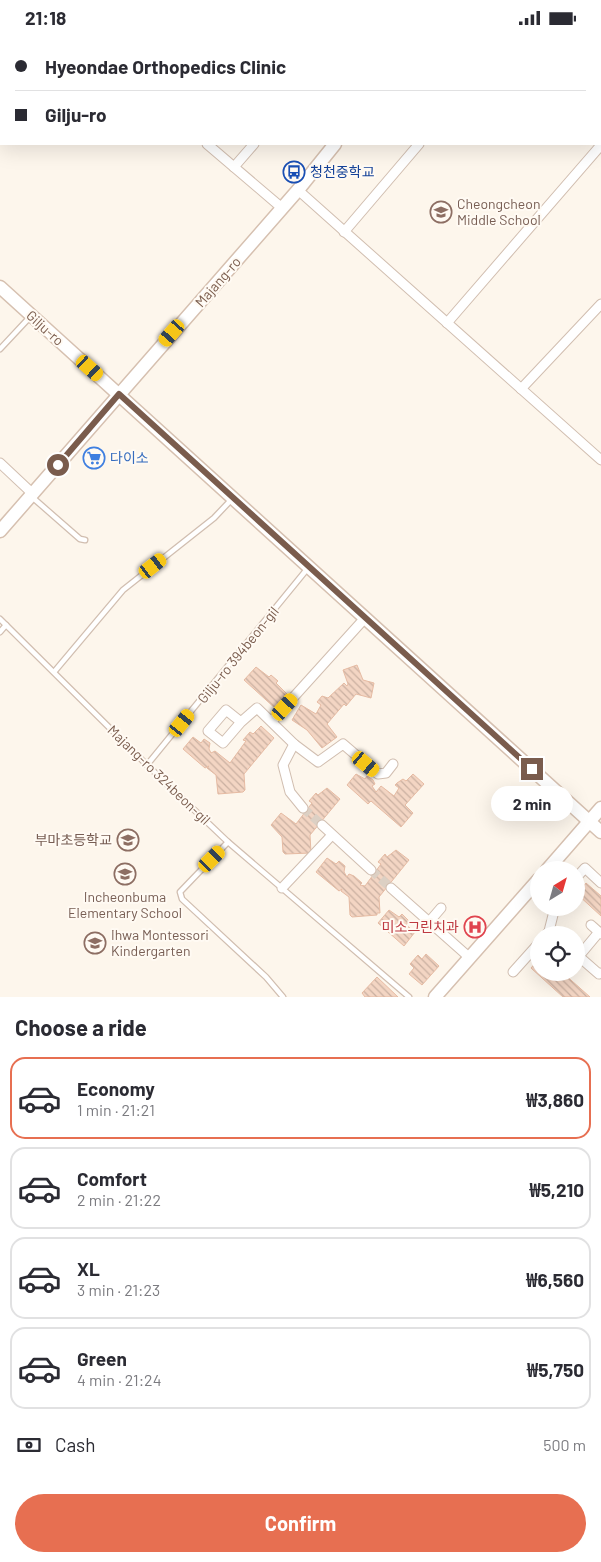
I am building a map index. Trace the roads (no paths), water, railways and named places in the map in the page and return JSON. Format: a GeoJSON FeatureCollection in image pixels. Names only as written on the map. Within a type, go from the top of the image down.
{"type":"FeatureCollection","features":[{"type":"Feature","properties":{"kind":"main road","name":"Majang-ro"},"geometry":{"type":"LineString","coordinates":[[0,531],[298,190],[334,145]]}},
{"type":"Feature","properties":{"kind":"main road","name":"Gilju-ro"},"geometry":{"type":"LineString","coordinates":[[0,287],[601,832]]}},
{"type":"Feature","properties":{"kind":"main road"},"geometry":{"type":"LineString","coordinates":[[555,861],[601,808]]}},
{"type":"Feature","properties":{"kind":"main road"},"geometry":{"type":"LineString","coordinates":[[435,997],[530,889]]}},
{"type":"Feature","properties":{"kind":"street"},"geometry":{"type":"LineString","coordinates":[[208,145],[282,208]]}},
{"type":"Feature","properties":{"kind":"street"},"geometry":{"type":"LineString","coordinates":[[234,167],[253,145]]}},
{"type":"Feature","properties":{"kind":"street"},"geometry":{"type":"LineString","coordinates":[[344,232],[418,145]]}},
{"type":"Feature","properties":{"kind":"street"},"geometry":{"type":"LineString","coordinates":[[447,323],[599,148]]}},
{"type":"Feature","properties":{"kind":"street"},"geometry":{"type":"LineString","coordinates":[[298,190],[601,459]]}},
{"type":"Feature","properties":{"kind":"street"},"geometry":{"type":"LineString","coordinates":[[522,389],[601,304]]}},
{"type":"Feature","properties":{"kind":"street"},"geometry":{"type":"LineString","coordinates":[[0,463],[32,495]]}},
{"type":"Feature","properties":{"kind":"street"},"geometry":{"type":"LineString","coordinates":[[272,721],[365,618]]}},
{"type":"Feature","properties":{"kind":"street"},"geometry":{"type":"LineString","coordinates":[[241,722],[257,708],[294,744],[318,762],[343,744],[378,774],[386,773],[393,764]]}},
{"type":"Feature","properties":{"kind":"street"},"geometry":{"type":"LineString","coordinates":[[294,744],[283,765],[290,792],[303,808]]}},
{"type":"Feature","properties":{"kind":"street"},"geometry":{"type":"LineString","coordinates":[[322,825],[371,870]]}},
{"type":"Feature","properties":{"kind":"street"},"geometry":{"type":"LineString","coordinates":[[282,888],[332,835]]}},
{"type":"Feature","properties":{"kind":"street"},"geometry":{"type":"LineString","coordinates":[[585,868],[601,883]]}},
{"type":"Feature","properties":{"kind":"street"},"geometry":{"type":"LineString","coordinates":[[391,888],[470,958]]}},
{"type":"Feature","properties":{"kind":"street"},"geometry":{"type":"LineString","coordinates":[[429,922],[441,908]]}},
{"type":"Feature","properties":{"kind":"street"},"geometry":{"type":"LineString","coordinates":[[585,948],[600,933],[591,925]]}},
{"type":"Feature","properties":{"kind":"street"},"geometry":{"type":"LineString","coordinates":[[513,972],[530,953]]}},
{"type":"Feature","properties":{"kind":"street"},"geometry":{"type":"LineString","coordinates":[[585,962],[599,975],[601,973]]}},
{"type":"Feature","properties":{"kind":"lane"},"geometry":{"type":"LineString","coordinates":[[0,349],[31,315]]}},
{"type":"Feature","properties":{"kind":"lane"},"geometry":{"type":"LineString","coordinates":[[32,495],[80,539],[85,540]]}},
{"type":"Feature","properties":{"kind":"lane"},"geometry":{"type":"LineString","coordinates":[[54,672],[123,590],[214,518],[233,499]]}},
{"type":"Feature","properties":{"kind":"lane","name":"Gilju-ro 394beon-gil"},"geometry":{"type":"LineString","coordinates":[[147,765],[309,567]]}},
{"type":"Feature","properties":{"kind":"lane","name":"Majang-ro 324beon-gil"},"geometry":{"type":"LineString","coordinates":[[0,619],[147,765],[228,842],[409,997]]}},
{"type":"Feature","properties":{"kind":"lane"},"geometry":{"type":"LineString","coordinates":[[0,632],[6,625]]}},
{"type":"Feature","properties":{"kind":"lane"},"geometry":{"type":"LineString","coordinates":[[228,842],[180,892],[182,899],[266,977],[283,997]]}},
{"type":"Feature","properties":{"kind":"tunnel"},"geometry":{"type":"LineString","coordinates":[[303,808],[322,825]]}},
{"type":"Feature","properties":{"kind":"tunnel"},"geometry":{"type":"LineString","coordinates":[[371,870],[391,888]]}},
{"type":"Feature","properties":{"kind":"place","name":"청천중학교"},"geometry":{"type":"Point","coordinates":[294,172]}},
{"type":"Feature","properties":{"kind":"place","name":"Cheongcheon Middle School"},"geometry":{"type":"Point","coordinates":[441,212]}},
{"type":"Feature","properties":{"kind":"place","name":"다이소"},"geometry":{"type":"Point","coordinates":[94,458]}},
{"type":"Feature","properties":{"kind":"place","name":"부마초등학교"},"geometry":{"type":"Point","coordinates":[128,840]}},
{"type":"Feature","properties":{"kind":"place","name":"Incheonbuma Elementary School"},"geometry":{"type":"Point","coordinates":[125,874]}},
{"type":"Feature","properties":{"kind":"place","name":"미소그린치과"},"geometry":{"type":"Point","coordinates":[475,927]}},
{"type":"Feature","properties":{"kind":"place","name":"Ihwa Montessori Kindergarten"},"geometry":{"type":"Point","coordinates":[95,943]}}]}
